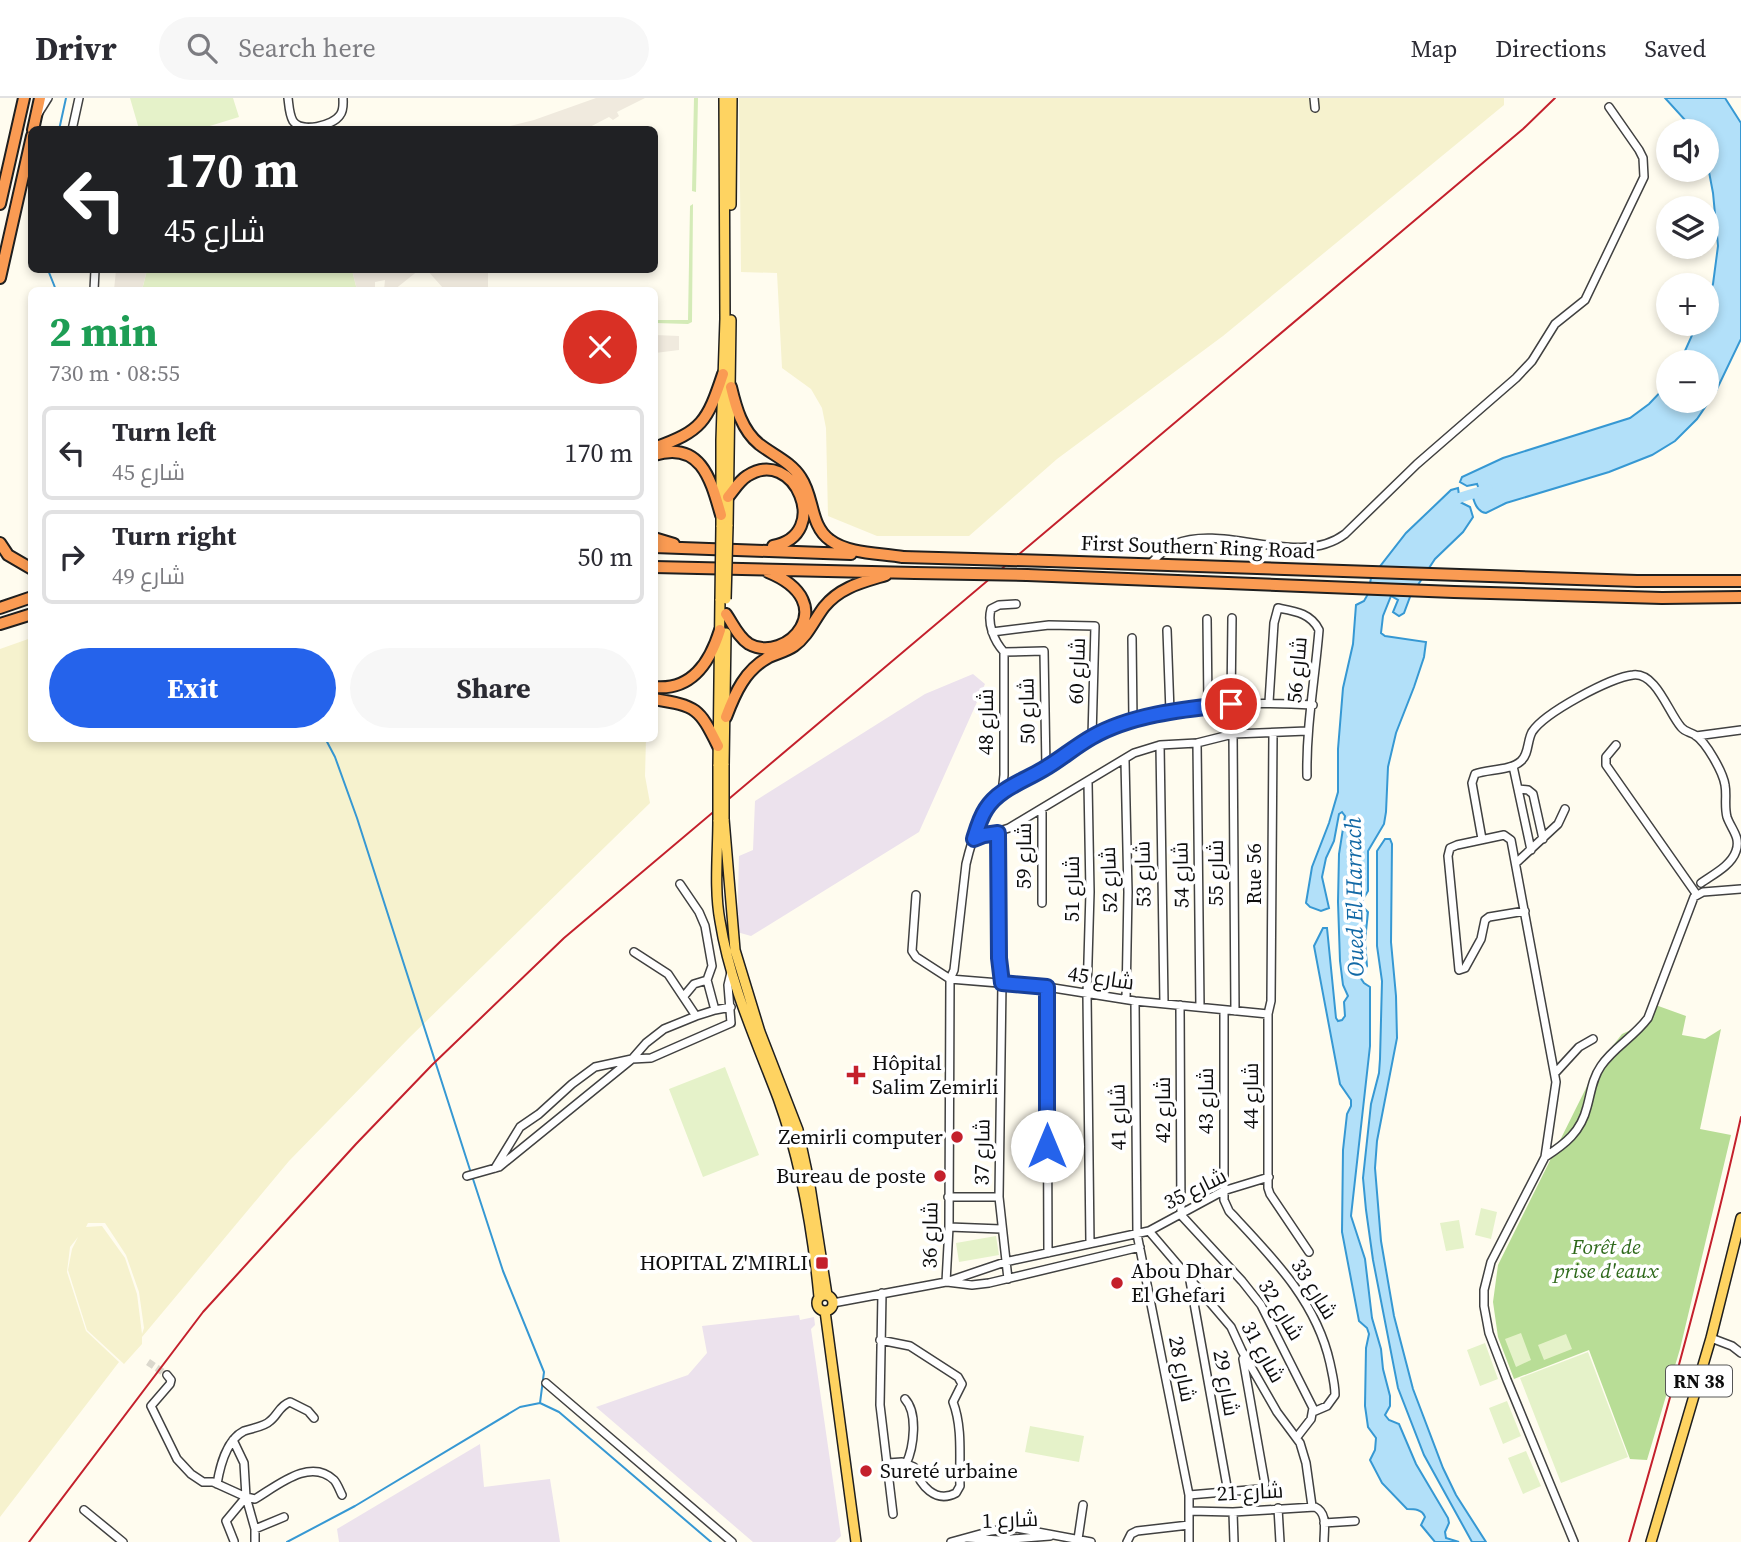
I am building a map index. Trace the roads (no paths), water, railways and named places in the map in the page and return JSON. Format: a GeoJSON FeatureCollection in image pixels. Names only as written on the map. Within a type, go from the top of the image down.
{"type":"FeatureCollection","features":[{"type":"Feature","properties":{"kind":"highway"},"geometry":{"type":"LineString","coordinates":[[0,204],[24,98]]}},
{"type":"Feature","properties":{"kind":"highway"},"geometry":{"type":"LineString","coordinates":[[34,126],[40,98]]}},
{"type":"Feature","properties":{"kind":"highway"},"geometry":{"type":"LineString","coordinates":[[0,278],[28,154]]}},
{"type":"Feature","properties":{"kind":"highway"},"geometry":{"type":"LineString","coordinates":[[658,447],[675,442],[694,430],[708,412],[723,374]]}},
{"type":"Feature","properties":{"kind":"highway"},"geometry":{"type":"LineString","coordinates":[[731,387],[739,416],[751,435],[789,465],[802,479],[817,523],[825,536],[846,548],[903,557]]}},
{"type":"Feature","properties":{"kind":"highway"},"geometry":{"type":"LineString","coordinates":[[658,454],[677,452],[700,463],[711,479],[723,522]]}},
{"type":"Feature","properties":{"kind":"highway"},"geometry":{"type":"LineString","coordinates":[[728,497],[747,476],[766,470],[784,475],[800,493],[803,512],[795,535],[781,545],[752,550]]}},
{"type":"Feature","properties":{"kind":"highway"},"geometry":{"type":"LineString","coordinates":[[658,539],[690,549]]}},
{"type":"Feature","properties":{"kind":"highway"},"geometry":{"type":"LineString","coordinates":[[0,543],[9,555],[28,567]]}},
{"type":"Feature","properties":{"kind":"highway","name":"First Southern Ring Road"},"geometry":{"type":"LineString","coordinates":[[658,547],[1636,581],[1741,580]]}},
{"type":"Feature","properties":{"kind":"highway","name":"First Southern Ring Road"},"geometry":{"type":"LineString","coordinates":[[658,567],[1027,575],[1537,595],[1741,597]]}},
{"type":"Feature","properties":{"kind":"highway"},"geometry":{"type":"LineString","coordinates":[[726,614],[741,637],[761,648],[780,645],[799,630],[806,611],[800,593],[779,577],[755,568]]}},
{"type":"Feature","properties":{"kind":"highway"},"geometry":{"type":"LineString","coordinates":[[658,573],[689,569]]}},
{"type":"Feature","properties":{"kind":"highway"},"geometry":{"type":"LineString","coordinates":[[726,717],[744,678],[769,657],[796,645],[824,607],[839,592],[893,572]]}},
{"type":"Feature","properties":{"kind":"highway"},"geometry":{"type":"LineString","coordinates":[[0,608],[28,598]]}},
{"type":"Feature","properties":{"kind":"highway"},"geometry":{"type":"LineString","coordinates":[[0,624],[28,615]]}},
{"type":"Feature","properties":{"kind":"highway"},"geometry":{"type":"LineString","coordinates":[[658,687],[678,685],[696,675],[709,660],[720,630]]}},
{"type":"Feature","properties":{"kind":"highway"},"geometry":{"type":"LineString","coordinates":[[658,699],[679,702],[694,709],[707,723],[718,746]]}},
{"type":"Feature","properties":{"kind":"main road"},"geometry":{"type":"LineString","coordinates":[[721,765],[718,746],[723,599],[724,98]]}},
{"type":"Feature","properties":{"kind":"main road"},"geometry":{"type":"LineString","coordinates":[[723,522],[728,497],[731,387],[732,98]]}},
{"type":"Feature","properties":{"kind":"main road"},"geometry":{"type":"LineString","coordinates":[[723,599],[726,614],[726,717],[721,765],[718,905],[731,972],[743,1012],[779,1100],[797,1165],[826,1298],[831,1309],[825,1311]]}},
{"type":"Feature","properties":{"kind":"main road"},"geometry":{"type":"LineString","coordinates":[[721,820],[735,950],[760,1032],[798,1130],[810,1186],[826,1298]]}},
{"type":"Feature","properties":{"kind":"main road","name":"RN 38"},"geometry":{"type":"LineString","coordinates":[[1651,1542],[1711,1338],[1741,1218]]}},
{"type":"Feature","properties":{"kind":"main road"},"geometry":{"type":"LineString","coordinates":[[826,1298],[817,1305],[825,1311],[856,1542]]}},
{"type":"Feature","properties":{"kind":"street"},"geometry":{"type":"LineString","coordinates":[[36,117],[48,98]]}},
{"type":"Feature","properties":{"kind":"street"},"geometry":{"type":"LineString","coordinates":[[72,126],[79,98]]}},
{"type":"Feature","properties":{"kind":"street"},"geometry":{"type":"LineString","coordinates":[[288,98],[292,118],[300,126]]}},
{"type":"Feature","properties":{"kind":"street"},"geometry":{"type":"LineString","coordinates":[[314,126],[339,118],[343,98]]}},
{"type":"Feature","properties":{"kind":"street"},"geometry":{"type":"LineString","coordinates":[[1314,98],[1315,108]]}},
{"type":"Feature","properties":{"kind":"street"},"geometry":{"type":"LineString","coordinates":[[1150,564],[1175,544],[1192,540],[1301,546],[1335,541],[1417,464],[1516,378],[1532,361],[1555,324],[1585,300],[1624,215],[1643,184],[1643,158],[1609,107]]}},
{"type":"Feature","properties":{"kind":"street"},"geometry":{"type":"LineString","coordinates":[[1004,652],[992,632],[989,616],[991,610],[999,605],[1016,604]]}},
{"type":"Feature","properties":{"kind":"street","name":"شارع 56"},"geometry":{"type":"LineString","coordinates":[[1269,702],[1274,623],[1278,608],[1301,613],[1316,624],[1319,630],[1313,705],[1307,731],[1307,776]]}},
{"type":"Feature","properties":{"kind":"street"},"geometry":{"type":"LineString","coordinates":[[1231,704],[1233,618]]}},
{"type":"Feature","properties":{"kind":"street"},"geometry":{"type":"LineString","coordinates":[[1207,619],[1208,706]]}},
{"type":"Feature","properties":{"kind":"street","name":"شارع 60"},"geometry":{"type":"LineString","coordinates":[[992,632],[1049,625],[1095,626],[1092,737]]}},
{"type":"Feature","properties":{"kind":"street"},"geometry":{"type":"LineString","coordinates":[[1167,630],[1170,712]]}},
{"type":"Feature","properties":{"kind":"street"},"geometry":{"type":"LineString","coordinates":[[1132,638],[1133,721]]}},
{"type":"Feature","properties":{"kind":"street","name":"شارع 50"},"geometry":{"type":"LineString","coordinates":[[1004,652],[1044,651],[1046,768]]}},
{"type":"Feature","properties":{"kind":"street","name":"شارع 48"},"geometry":{"type":"LineString","coordinates":[[1002,793],[1004,652]]}},
{"type":"Feature","properties":{"kind":"street"},"geometry":{"type":"LineString","coordinates":[[1482,839],[1472,778],[1477,773],[1521,762],[1536,727],[1589,690],[1635,674],[1645,676],[1680,726],[1696,736],[1721,774],[1726,788],[1726,813],[1738,844],[1730,861],[1701,883]]}},
{"type":"Feature","properties":{"kind":"street"},"geometry":{"type":"LineString","coordinates":[[950,979],[954,970],[966,864],[987,807],[1002,793],[1092,737],[1133,721],[1208,706],[1269,702],[1313,705]]}},
{"type":"Feature","properties":{"kind":"street"},"geometry":{"type":"LineString","coordinates":[[1696,736],[1741,730]]}},
{"type":"Feature","properties":{"kind":"street","name":"شارع 56"},"geometry":{"type":"LineString","coordinates":[[1273,734],[1307,731]]}},
{"type":"Feature","properties":{"kind":"street"},"geometry":{"type":"LineString","coordinates":[[974,839],[998,833],[1134,754],[1160,745],[1197,743],[1233,734],[1273,734]]}},
{"type":"Feature","properties":{"kind":"street","name":"شارع 55"},"geometry":{"type":"LineString","coordinates":[[1233,734],[1235,1011]]}},
{"type":"Feature","properties":{"kind":"street","name":"Rue 56"},"geometry":{"type":"LineString","coordinates":[[1268,1014],[1271,1001],[1273,734]]}},
{"type":"Feature","properties":{"kind":"street","name":"شارع 54"},"geometry":{"type":"LineString","coordinates":[[1197,743],[1200,1007]]}},
{"type":"Feature","properties":{"kind":"street","name":"شارع 53"},"geometry":{"type":"LineString","coordinates":[[1160,745],[1164,1003]]}},
{"type":"Feature","properties":{"kind":"street"},"geometry":{"type":"LineString","coordinates":[[1616,745],[1606,757],[1606,765],[1697,895]]}},
{"type":"Feature","properties":{"kind":"street","name":"شارع 52"},"geometry":{"type":"LineString","coordinates":[[1125,761],[1130,1000]]}},
{"type":"Feature","properties":{"kind":"street"},"geometry":{"type":"LineString","coordinates":[[1513,766],[1531,850]]}},
{"type":"Feature","properties":{"kind":"street","name":"شارع 51"},"geometry":{"type":"LineString","coordinates":[[1088,783],[1090,1243]]}},
{"type":"Feature","properties":{"kind":"street"},"geometry":{"type":"LineString","coordinates":[[1518,789],[1534,794],[1542,839]]}},
{"type":"Feature","properties":{"kind":"street","name":"شارع 59"},"geometry":{"type":"LineString","coordinates":[[1042,809],[1042,903]]}},
{"type":"Feature","properties":{"kind":"street"},"geometry":{"type":"LineString","coordinates":[[1516,863],[1558,824],[1565,809]]}},
{"type":"Feature","properties":{"kind":"street","name":"شارع 37"},"geometry":{"type":"LineString","coordinates":[[998,833],[999,958],[1002,983],[999,1197],[1008,1279]]}},
{"type":"Feature","properties":{"kind":"street"},"geometry":{"type":"LineString","coordinates":[[1525,911],[1485,920],[1481,939],[1465,968],[1458,969],[1448,853],[1453,846],[1504,835],[1511,840],[1516,863],[1556,1072],[1551,1127],[1545,1157],[1492,1262],[1486,1283],[1484,1306],[1493,1344],[1574,1542]]}},
{"type":"Feature","properties":{"kind":"street"},"geometry":{"type":"LineString","coordinates":[[680,884],[705,926],[712,966],[707,980],[715,1010]]}},
{"type":"Feature","properties":{"kind":"street"},"geometry":{"type":"LineString","coordinates":[[1545,1157],[1567,1142],[1578,1129],[1600,1067],[1648,1018],[1691,902],[1697,895],[1706,892],[1741,889]]}},
{"type":"Feature","properties":{"kind":"street","name":"شارع 45"},"geometry":{"type":"LineString","coordinates":[[916,895],[912,951],[916,957],[950,979],[1047,987],[1087,995],[1268,1014]]}},
{"type":"Feature","properties":{"kind":"street"},"geometry":{"type":"LineString","coordinates":[[634,952],[668,974],[696,1016]]}},
{"type":"Feature","properties":{"kind":"street"},"geometry":{"type":"LineString","coordinates":[[495,1169],[520,1127],[595,1067],[651,1058],[731,1023],[728,985],[731,972]]}},
{"type":"Feature","properties":{"kind":"street","name":"شارع 36"},"geometry":{"type":"LineString","coordinates":[[946,1282],[949,1227],[950,979]]}},
{"type":"Feature","properties":{"kind":"street"},"geometry":{"type":"LineString","coordinates":[[684,996],[694,984],[707,980]]}},
{"type":"Feature","properties":{"kind":"street"},"geometry":{"type":"LineString","coordinates":[[1047,987],[1048,1253]]}},
{"type":"Feature","properties":{"kind":"street","name":"شارع 41"},"geometry":{"type":"LineString","coordinates":[[1130,1000],[1137,1234]]}},
{"type":"Feature","properties":{"kind":"street","name":"شارع 42"},"geometry":{"type":"LineString","coordinates":[[1181,1005],[1181,1214]]}},
{"type":"Feature","properties":{"kind":"street"},"geometry":{"type":"LineString","coordinates":[[467,1176],[495,1169],[535,1140],[664,1029],[696,1016],[731,1007]]}},
{"type":"Feature","properties":{"kind":"street","name":"شارع 43"},"geometry":{"type":"LineString","coordinates":[[1223,1191],[1224,1010]]}},
{"type":"Feature","properties":{"kind":"street","name":"شارع 44"},"geometry":{"type":"LineString","coordinates":[[1268,1014],[1270,1194],[1309,1252]]}},
{"type":"Feature","properties":{"kind":"street"},"geometry":{"type":"LineString","coordinates":[[1556,1072],[1579,1047],[1593,1039]]}},
{"type":"Feature","properties":{"kind":"street","name":"شارع 35"},"geometry":{"type":"LineString","coordinates":[[946,1282],[1005,1262],[1149,1231],[1223,1191],[1269,1177]]}},
{"type":"Feature","properties":{"kind":"street","name":"شارع 33"},"geometry":{"type":"LineString","coordinates":[[1223,1191],[1229,1211],[1291,1279],[1322,1334],[1335,1390],[1333,1399],[1327,1406],[1313,1412]]}},
{"type":"Feature","properties":{"kind":"street"},"geometry":{"type":"LineString","coordinates":[[948,1197],[999,1197]]}},
{"type":"Feature","properties":{"kind":"street","name":"شارع 32"},"geometry":{"type":"LineString","coordinates":[[1181,1214],[1242,1280],[1261,1306],[1311,1402],[1313,1412]]}},
{"type":"Feature","properties":{"kind":"street"},"geometry":{"type":"LineString","coordinates":[[949,1227],[1001,1229]]}},
{"type":"Feature","properties":{"kind":"street","name":"شارع 31"},"geometry":{"type":"LineString","coordinates":[[1149,1231],[1231,1327],[1277,1412],[1297,1437],[1306,1462],[1312,1506]]}},
{"type":"Feature","properties":{"kind":"street","name":"شارع 28"},"geometry":{"type":"LineString","coordinates":[[1137,1234],[1189,1494],[1189,1542]]}},
{"type":"Feature","properties":{"kind":"street"},"geometry":{"type":"LineString","coordinates":[[826,1298],[882,1293],[946,1282],[972,1285],[1140,1247]]}},
{"type":"Feature","properties":{"kind":"street","name":"شارع 29"},"geometry":{"type":"LineString","coordinates":[[1190,1281],[1228,1492]]}},
{"type":"Feature","properties":{"kind":"street"},"geometry":{"type":"LineString","coordinates":[[882,1293],[880,1405],[893,1514]]}},
{"type":"Feature","properties":{"kind":"street"},"geometry":{"type":"LineString","coordinates":[[1711,1338],[1737,1345],[1741,1353]]}},
{"type":"Feature","properties":{"kind":"street"},"geometry":{"type":"LineString","coordinates":[[880,1340],[915,1348],[958,1377],[962,1384],[953,1402],[958,1416],[958,1491],[952,1496],[943,1497],[929,1492],[920,1482],[914,1467],[899,1461],[888,1463]]}},
{"type":"Feature","properties":{"kind":"street"},"geometry":{"type":"LineString","coordinates":[[1189,1494],[1260,1489],[1265,1481],[1242,1351]]}},
{"type":"Feature","properties":{"kind":"street"},"geometry":{"type":"LineString","coordinates":[[167,1375],[172,1380],[170,1384],[151,1406],[177,1460],[191,1474],[203,1482],[217,1484],[255,1499],[305,1471],[317,1471],[334,1480],[342,1495]]}},
{"type":"Feature","properties":{"kind":"street"},"geometry":{"type":"LineString","coordinates":[[546,1383],[732,1542]]}},
{"type":"Feature","properties":{"kind":"street"},"geometry":{"type":"LineString","coordinates":[[905,1399],[913,1410],[911,1450],[906,1464]]}},
{"type":"Feature","properties":{"kind":"street"},"geometry":{"type":"LineString","coordinates":[[217,1484],[220,1465],[233,1440],[242,1432],[270,1422],[286,1403],[309,1411],[314,1418]]}},
{"type":"Feature","properties":{"kind":"street"},"geometry":{"type":"LineString","coordinates":[[1297,1437],[1313,1412]]}},
{"type":"Feature","properties":{"kind":"street"},"geometry":{"type":"LineString","coordinates":[[233,1440],[244,1463],[246,1497],[255,1529],[255,1542]]}},
{"type":"Feature","properties":{"kind":"street"},"geometry":{"type":"LineString","coordinates":[[234,1541],[226,1521],[246,1497]]}},
{"type":"Feature","properties":{"kind":"street"},"geometry":{"type":"LineString","coordinates":[[1078,1539],[1083,1505]]}},
{"type":"Feature","properties":{"kind":"street"},"geometry":{"type":"LineString","coordinates":[[1312,1506],[1322,1511],[1324,1542]]}},
{"type":"Feature","properties":{"kind":"street","name":"شارع 21"},"geometry":{"type":"LineString","coordinates":[[1190,1511],[1312,1506]]}},
{"type":"Feature","properties":{"kind":"street"},"geometry":{"type":"LineString","coordinates":[[1278,1508],[1280,1542]]}},
{"type":"Feature","properties":{"kind":"street"},"geometry":{"type":"LineString","coordinates":[[84,1510],[123,1542]]}},
{"type":"Feature","properties":{"kind":"street"},"geometry":{"type":"LineString","coordinates":[[1233,1511],[1234,1542]]}},
{"type":"Feature","properties":{"kind":"street"},"geometry":{"type":"LineString","coordinates":[[255,1529],[284,1517]]}},
{"type":"Feature","properties":{"kind":"street"},"geometry":{"type":"LineString","coordinates":[[1324,1523],[1354,1521]]}},
{"type":"Feature","properties":{"kind":"street"},"geometry":{"type":"LineString","coordinates":[[1127,1542],[1131,1534],[1137,1531],[1189,1525]]}},
{"type":"Feature","properties":{"kind":"street","name":"شارع 1"},"geometry":{"type":"LineString","coordinates":[[951,1542],[966,1538],[1078,1539],[1091,1542]]}},
{"type":"Feature","properties":{"kind":"water"},"geometry":{"type":"Polygon","coordinates":[[[1665,98],[1725,98],[1741,123],[1741,339],[1719,385],[1719,350],[1685,350],[1692,336],[1719,336],[1719,273],[1714,273],[1716,259],[1719,259],[1719,196],[1713,196],[1711,182],[1719,182],[1719,119],[1684,119],[1665,98]]]}},
{"type":"Feature","properties":{"kind":"water"},"geometry":{"type":"Polygon","coordinates":[[[1656,397],[1656,413],[1701,413],[1675,441],[1652,455],[1609,472],[1506,503],[1486,513],[1476,506],[1472,494],[1480,492],[1477,484],[1467,486],[1460,482],[1462,477],[1503,458],[1630,418],[1656,397]]]}},
{"type":"Feature","properties":{"kind":"water"},"geometry":{"type":"Polygon","coordinates":[[[1458,488],[1460,502],[1470,507],[1473,517],[1463,532],[1435,559],[1410,597],[1404,613],[1399,616],[1393,612],[1398,600],[1391,596],[1383,616],[1381,633],[1385,636],[1426,642],[1424,657],[1396,733],[1388,767],[1384,824],[1368,851],[1368,891],[1362,901],[1362,906],[1368,912],[1365,941],[1367,966],[1360,977],[1370,987],[1370,1046],[1351,1216],[1365,1259],[1372,1318],[1390,1396],[1390,1406],[1385,1415],[1399,1424],[1416,1464],[1448,1518],[1446,1538],[1459,1542],[1435,1542],[1421,1525],[1424,1514],[1418,1510],[1407,1509],[1382,1483],[1370,1460],[1375,1450],[1376,1438],[1368,1427],[1365,1406],[1366,1348],[1369,1334],[1359,1321],[1342,1232],[1343,1150],[1351,1100],[1340,1084],[1314,946],[1323,928],[1327,928],[1336,1018],[1338,1021],[1342,1020],[1345,1016],[1344,1002],[1348,996],[1343,985],[1340,961],[1338,902],[1339,854],[1345,816],[1342,812],[1339,814],[1334,841],[1326,858],[1322,877],[1329,908],[1321,911],[1306,903],[1312,867],[1338,792],[1343,688],[1353,644],[1356,605],[1364,601],[1371,578],[1406,533],[1451,490],[1458,488]]]}},
{"type":"Feature","properties":{"kind":"water"},"geometry":{"type":"Polygon","coordinates":[[[1385,839],[1390,839],[1392,844],[1391,942],[1397,1038],[1377,1141],[1375,1168],[1381,1241],[1394,1316],[1413,1389],[1443,1468],[1456,1495],[1486,1542],[1472,1542],[1424,1455],[1398,1388],[1373,1260],[1363,1178],[1371,1104],[1380,1059],[1382,981],[1377,946],[1377,851],[1385,839]]]}},
{"type":"Feature","properties":{"kind":"waterway"},"geometry":{"type":"LineString","coordinates":[[60,126],[66,98]]}},
{"type":"Feature","properties":{"kind":"waterway"},"geometry":{"type":"LineString","coordinates":[[49,273],[55,287]]}},
{"type":"Feature","properties":{"kind":"waterway","name":"Oued El Harrach"},"geometry":{"type":"LineString","coordinates":[[1448,505],[1459,498],[1488,489]]}},
{"type":"Feature","properties":{"kind":"waterway"},"geometry":{"type":"LineString","coordinates":[[327,742],[357,818],[471,1173]]}},
{"type":"Feature","properties":{"kind":"waterway"},"geometry":{"type":"LineString","coordinates":[[473,1179],[503,1271],[544,1372],[540,1403]]}},
{"type":"Feature","properties":{"kind":"waterway"},"geometry":{"type":"LineString","coordinates":[[287,1542],[355,1506],[520,1407],[540,1403],[559,1412],[711,1542]]}},
{"type":"Feature","properties":{"kind":"tunnel"},"geometry":{"type":"LineString","coordinates":[[148,1362],[167,1375]]}},
{"type":"Feature","properties":{"kind":"railway"},"geometry":{"type":"LineString","coordinates":[[29,1542],[203,1312],[432,1065],[564,938],[1523,129],[1555,98]]}},
{"type":"Feature","properties":{"kind":"railway"},"geometry":{"type":"LineString","coordinates":[[1629,1542],[1688,1331],[1741,1117]]}},
{"type":"Feature","properties":{"kind":"place","name":"Hôpital Salim Zemirli"},"geometry":{"type":"Point","coordinates":[856,1075]}},
{"type":"Feature","properties":{"kind":"place","name":"Zemirli computer"},"geometry":{"type":"Point","coordinates":[957,1137]}},
{"type":"Feature","properties":{"kind":"place","name":"Bureau de poste"},"geometry":{"type":"Point","coordinates":[940,1176]}},
{"type":"Feature","properties":{"kind":"place","name":"HOPITAL Z'MIRLI"},"geometry":{"type":"Point","coordinates":[822,1263]}},
{"type":"Feature","properties":{"kind":"place","name":"Abou Dhar El Ghefari"},"geometry":{"type":"Point","coordinates":[1117,1283]}},
{"type":"Feature","properties":{"kind":"place","name":"Sureté urbaine"},"geometry":{"type":"Point","coordinates":[866,1471]}},
{"type":"Feature","properties":{"kind":"park label","name":"Forêt de prise d'eaux"},"geometry":{"type":"Point","coordinates":[1606,1259]}}]}
